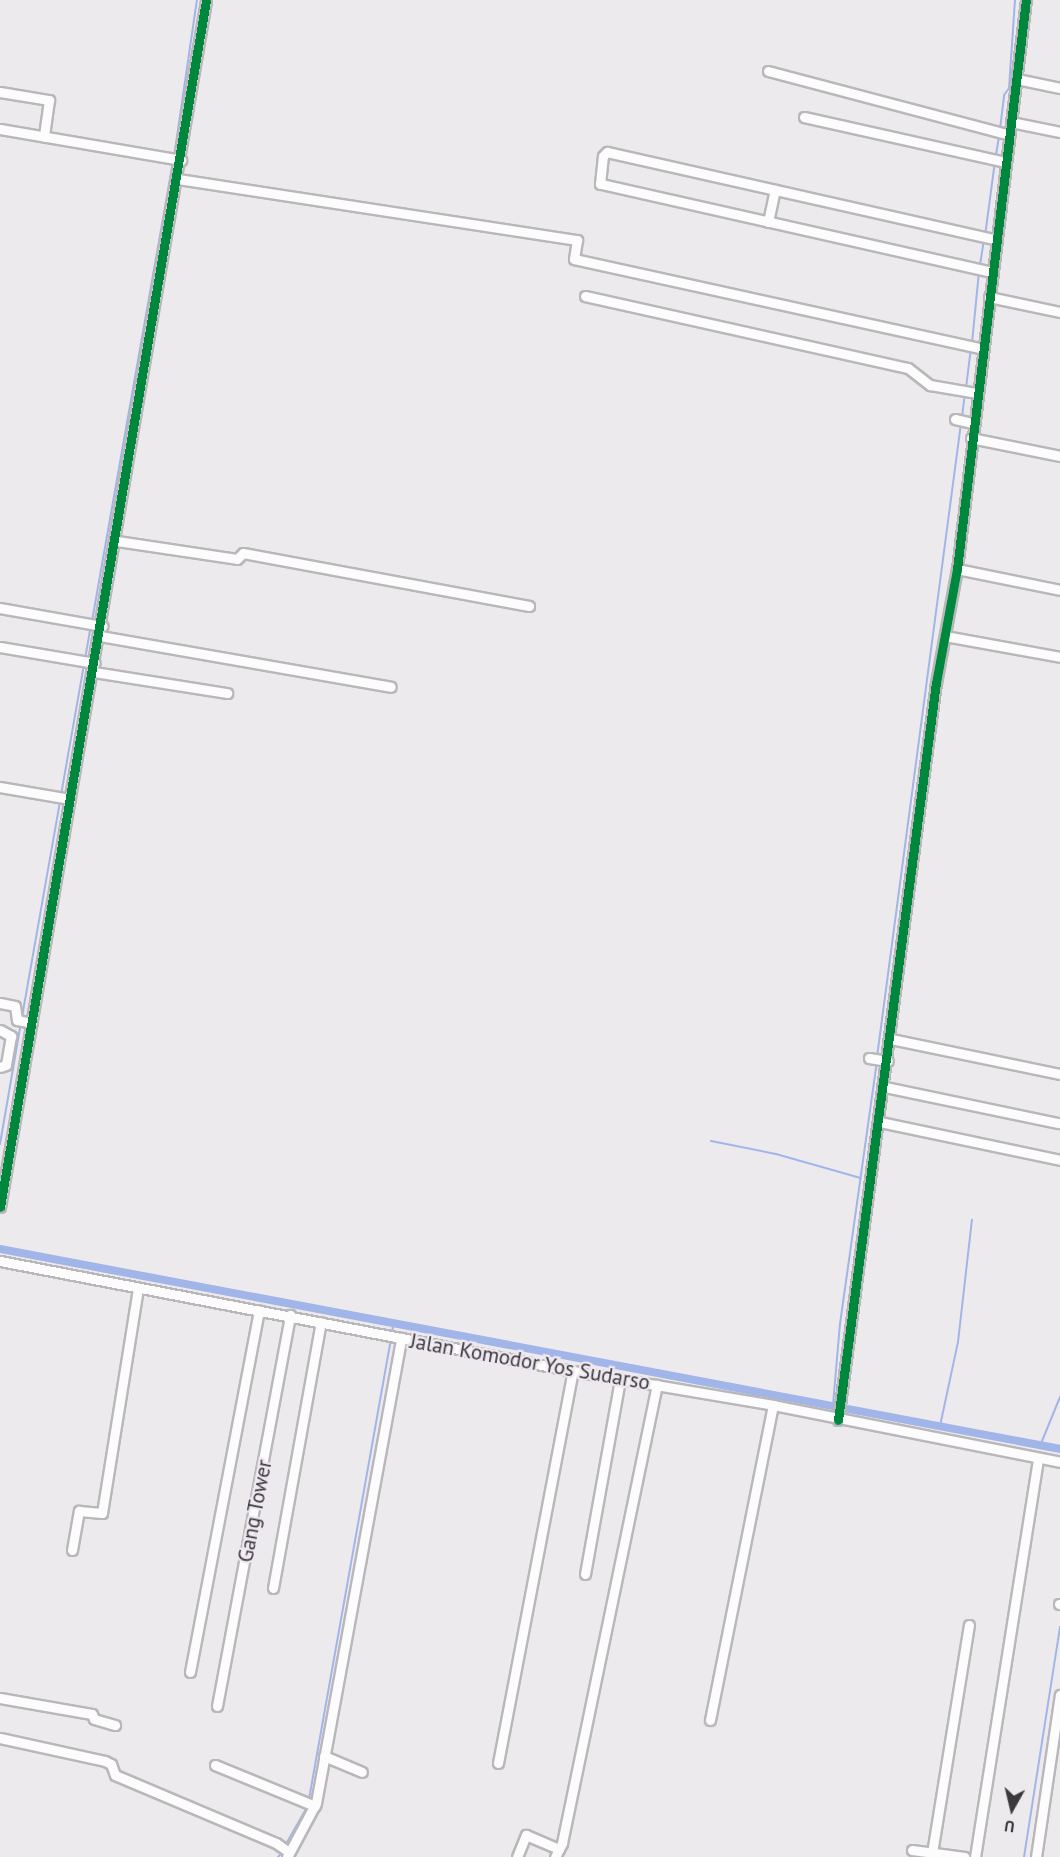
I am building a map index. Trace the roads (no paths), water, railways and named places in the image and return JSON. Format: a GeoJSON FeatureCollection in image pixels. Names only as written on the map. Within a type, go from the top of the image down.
{"type":"FeatureCollection","features":[{"type":"Feature","properties":{"kind":"street"},"geometry":{"type":"LineString","coordinates":[[0,1207],[64,798],[117,541],[206,0]]}},
{"type":"Feature","properties":{"kind":"street"},"geometry":{"type":"LineString","coordinates":[[838,1417],[885,1087],[878,1060],[891,1039],[945,636],[957,569],[971,438],[963,421],[974,393],[989,297],[984,270],[988,238],[1011,122],[1026,0]]}},
{"type":"Feature","properties":{"kind":"street"},"geometry":{"type":"LineString","coordinates":[[768,71],[1008,134]]}},
{"type":"Feature","properties":{"kind":"street"},"geometry":{"type":"LineString","coordinates":[[1017,79],[1060,87]]}},
{"type":"Feature","properties":{"kind":"street"},"geometry":{"type":"LineString","coordinates":[[0,92],[49,100],[44,137]]}},
{"type":"Feature","properties":{"kind":"street"},"geometry":{"type":"LineString","coordinates":[[804,117],[1004,162]]}},
{"type":"Feature","properties":{"kind":"street"},"geometry":{"type":"LineString","coordinates":[[1011,122],[1060,132]]}},
{"type":"Feature","properties":{"kind":"street"},"geometry":{"type":"LineString","coordinates":[[0,129],[180,160]]}},
{"type":"Feature","properties":{"kind":"street"},"geometry":{"type":"LineString","coordinates":[[984,270],[600,184],[603,156],[607,152],[988,238]]}},
{"type":"Feature","properties":{"kind":"street"},"geometry":{"type":"LineString","coordinates":[[178,179],[577,240],[574,259],[980,348]]}},
{"type":"Feature","properties":{"kind":"street"},"geometry":{"type":"LineString","coordinates":[[768,222],[775,190]]}},
{"type":"Feature","properties":{"kind":"street"},"geometry":{"type":"LineString","coordinates":[[585,296],[908,368],[930,385],[974,393]]}},
{"type":"Feature","properties":{"kind":"street"},"geometry":{"type":"LineString","coordinates":[[989,297],[1060,312]]}},
{"type":"Feature","properties":{"kind":"street"},"geometry":{"type":"LineString","coordinates":[[971,438],[1060,456]]}},
{"type":"Feature","properties":{"kind":"street"},"geometry":{"type":"LineString","coordinates":[[117,541],[237,559],[243,553],[529,606]]}},
{"type":"Feature","properties":{"kind":"street"},"geometry":{"type":"LineString","coordinates":[[957,569],[1060,590]]}},
{"type":"Feature","properties":{"kind":"street"},"geometry":{"type":"LineString","coordinates":[[0,608],[391,687]]}},
{"type":"Feature","properties":{"kind":"street"},"geometry":{"type":"LineString","coordinates":[[945,636],[1060,657]]}},
{"type":"Feature","properties":{"kind":"street"},"geometry":{"type":"LineString","coordinates":[[0,647],[227,693]]}},
{"type":"Feature","properties":{"kind":"street"},"geometry":{"type":"LineString","coordinates":[[0,786],[64,798]]}},
{"type":"Feature","properties":{"kind":"street"},"geometry":{"type":"LineString","coordinates":[[0,1002],[15,1006],[16,1019],[28,1022]]}},
{"type":"Feature","properties":{"kind":"street"},"geometry":{"type":"LineString","coordinates":[[0,1030],[11,1036],[9,1059],[6,1065],[0,1067]]}},
{"type":"Feature","properties":{"kind":"street"},"geometry":{"type":"LineString","coordinates":[[891,1039],[1060,1074]]}},
{"type":"Feature","properties":{"kind":"street"},"geometry":{"type":"LineString","coordinates":[[9,1059],[24,1061]]}},
{"type":"Feature","properties":{"kind":"street"},"geometry":{"type":"LineString","coordinates":[[885,1087],[1058,1123]]}},
{"type":"Feature","properties":{"kind":"street"},"geometry":{"type":"LineString","coordinates":[[880,1122],[1060,1160]]}},
{"type":"Feature","properties":{"kind":"street","name":"Jalan Komodor Yos Sudarso"},"geometry":{"type":"LineString","coordinates":[[0,1261],[573,1371],[838,1417],[1060,1462]]}},
{"type":"Feature","properties":{"kind":"street"},"geometry":{"type":"LineString","coordinates":[[72,1550],[79,1511],[102,1513],[138,1288]]}},
{"type":"Feature","properties":{"kind":"street"},"geometry":{"type":"LineString","coordinates":[[190,1672],[259,1311]]}},
{"type":"Feature","properties":{"kind":"street","name":"Gang Tower"},"geometry":{"type":"LineString","coordinates":[[217,1706],[290,1315]]}},
{"type":"Feature","properties":{"kind":"street"},"geometry":{"type":"LineString","coordinates":[[273,1588],[321,1322]]}},
{"type":"Feature","properties":{"kind":"street"},"geometry":{"type":"LineString","coordinates":[[0,1738],[105,1761],[111,1764],[115,1775],[276,1843],[288,1855],[315,1806],[394,1337]]}},
{"type":"Feature","properties":{"kind":"street"},"geometry":{"type":"LineString","coordinates":[[498,1763],[573,1371]]}},
{"type":"Feature","properties":{"kind":"street"},"geometry":{"type":"LineString","coordinates":[[585,1574],[620,1379]]}},
{"type":"Feature","properties":{"kind":"street"},"geometry":{"type":"LineString","coordinates":[[516,1857],[526,1835],[557,1853],[657,1385]]}},
{"type":"Feature","properties":{"kind":"street"},"geometry":{"type":"LineString","coordinates":[[710,1720],[774,1405]]}},
{"type":"Feature","properties":{"kind":"street"},"geometry":{"type":"LineString","coordinates":[[975,1857],[1018,1564],[1038,1458]]}},
{"type":"Feature","properties":{"kind":"street"},"geometry":{"type":"LineString","coordinates":[[932,1852],[969,1625]]}},
{"type":"Feature","properties":{"kind":"street"},"geometry":{"type":"LineString","coordinates":[[1035,1857],[1060,1695]]}},
{"type":"Feature","properties":{"kind":"street"},"geometry":{"type":"LineString","coordinates":[[0,1698],[92,1714],[94,1719],[116,1725]]}},
{"type":"Feature","properties":{"kind":"street"},"geometry":{"type":"LineString","coordinates":[[324,1756],[362,1772]]}},
{"type":"Feature","properties":{"kind":"street"},"geometry":{"type":"LineString","coordinates":[[215,1765],[315,1806]]}},
{"type":"Feature","properties":{"kind":"street"},"geometry":{"type":"LineString","coordinates":[[912,1850],[965,1857]]}},
{"type":"Feature","properties":{"kind":"waterway"},"geometry":{"type":"LineString","coordinates":[[174,157],[197,0]]}},
{"type":"Feature","properties":{"kind":"waterway"},"geometry":{"type":"LineString","coordinates":[[1000,129],[1004,95],[1009,88],[1015,0]]}},
{"type":"Feature","properties":{"kind":"waterway"},"geometry":{"type":"LineString","coordinates":[[996,155],[999,135]]}},
{"type":"Feature","properties":{"kind":"waterway"},"geometry":{"type":"LineString","coordinates":[[985,236],[995,161]]}},
{"type":"Feature","properties":{"kind":"waterway"},"geometry":{"type":"LineString","coordinates":[[92,621],[173,163]]}},
{"type":"Feature","properties":{"kind":"waterway"},"geometry":{"type":"LineString","coordinates":[[980,265],[984,241]]}},
{"type":"Feature","properties":{"kind":"waterway"},"geometry":{"type":"LineString","coordinates":[[972,343],[979,271]]}},
{"type":"Feature","properties":{"kind":"waterway"},"geometry":{"type":"LineString","coordinates":[[966,388],[971,349]]}},
{"type":"Feature","properties":{"kind":"waterway"},"geometry":{"type":"LineString","coordinates":[[962,417],[965,393]]}},
{"type":"Feature","properties":{"kind":"waterway"},"geometry":{"type":"LineString","coordinates":[[877,1057],[961,423]]}},
{"type":"Feature","properties":{"kind":"waterway"},"geometry":{"type":"LineString","coordinates":[[85,659],[91,626]]}},
{"type":"Feature","properties":{"kind":"waterway"},"geometry":{"type":"LineString","coordinates":[[61,795],[84,665]]}},
{"type":"Feature","properties":{"kind":"waterway"},"geometry":{"type":"LineString","coordinates":[[22,1017],[60,801]]}},
{"type":"Feature","properties":{"kind":"waterway"},"geometry":{"type":"LineString","coordinates":[[0,1144],[21,1022]]}},
{"type":"Feature","properties":{"kind":"waterway"},"geometry":{"type":"LineString","coordinates":[[833,1405],[840,1324],[877,1062]]}},
{"type":"Feature","properties":{"kind":"waterway"},"geometry":{"type":"LineString","coordinates":[[711,1141],[776,1154],[861,1178]]}},
{"type":"Feature","properties":{"kind":"waterway"},"geometry":{"type":"LineString","coordinates":[[940,1426],[958,1342],[972,1220]]}},
{"type":"Feature","properties":{"kind":"waterway"},"geometry":{"type":"LineString","coordinates":[[0,1249],[1060,1449]]}},
{"type":"Feature","properties":{"kind":"waterway"},"geometry":{"type":"LineString","coordinates":[[392,1334],[393,1325]]}},
{"type":"Feature","properties":{"kind":"waterway"},"geometry":{"type":"LineString","coordinates":[[309,1799],[391,1339]]}},
{"type":"Feature","properties":{"kind":"waterway"},"geometry":{"type":"LineString","coordinates":[[1040,1446],[1060,1397]]}},
{"type":"Feature","properties":{"kind":"waterway"},"geometry":{"type":"LineString","coordinates":[[1024,1857],[1060,1627]]}},
{"type":"Feature","properties":{"kind":"waterway"},"geometry":{"type":"LineString","coordinates":[[286,1844],[306,1809]]}}]}
